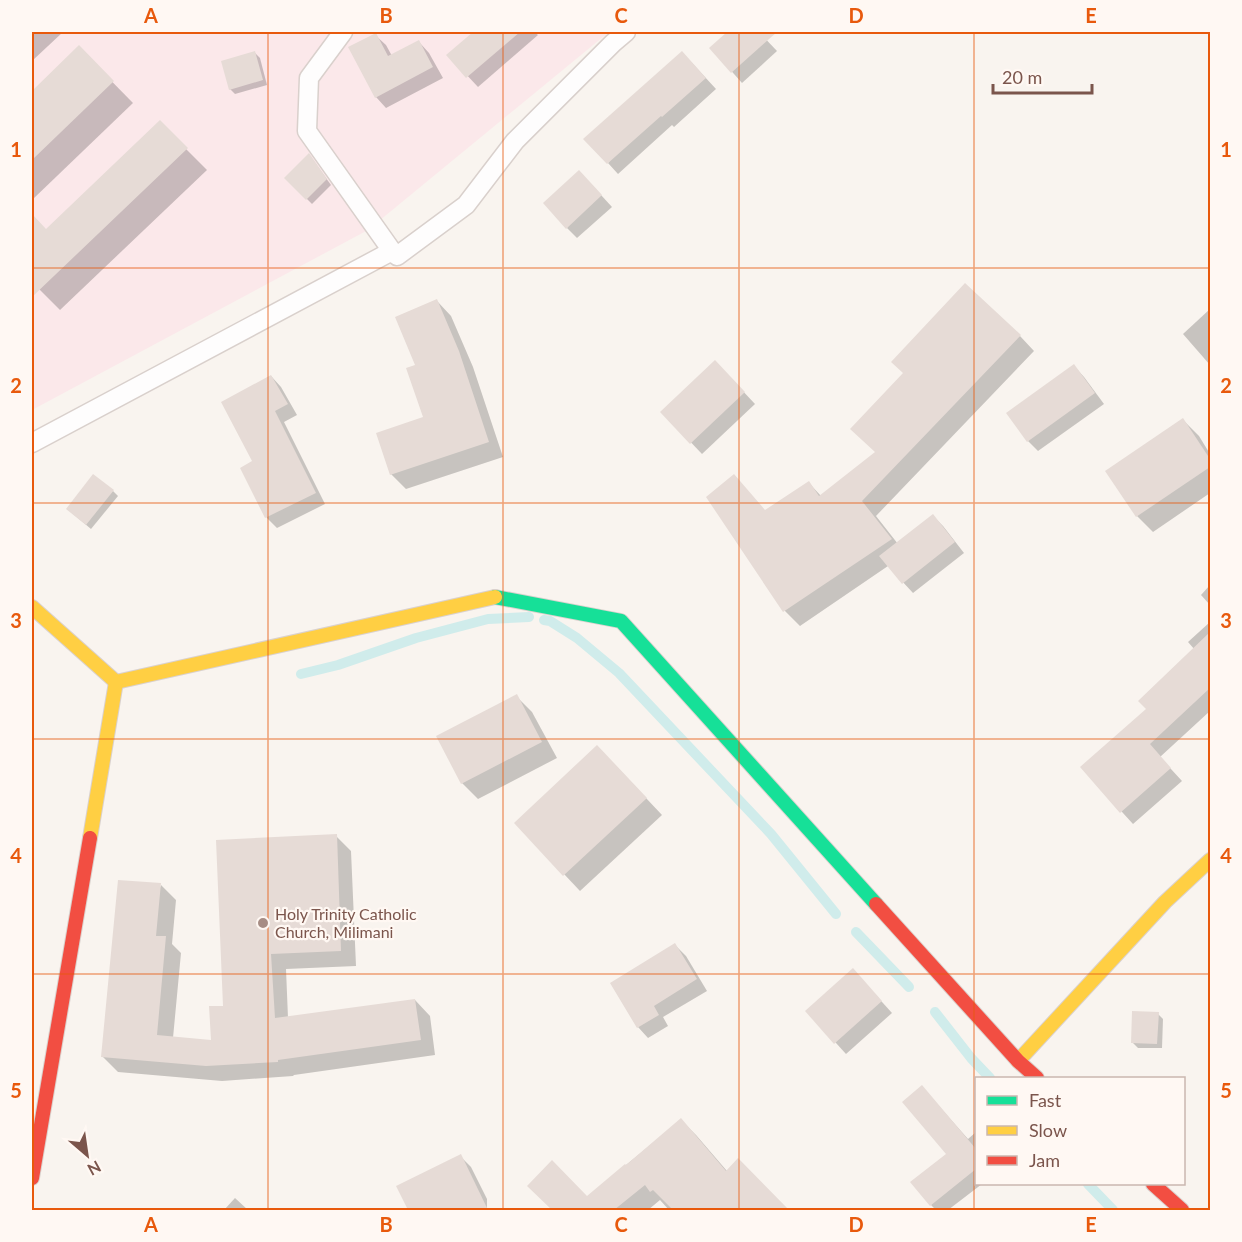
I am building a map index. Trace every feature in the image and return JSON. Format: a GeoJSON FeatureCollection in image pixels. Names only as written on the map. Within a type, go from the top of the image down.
{"type":"FeatureCollection","features":[{"type":"Feature","properties":{"kind":"street"},"geometry":{"type":"LineString","coordinates":[[116,682],[494,597],[621,621],[1018,1061],[1036,1077]]}},
{"type":"Feature","properties":{"kind":"street"},"geometry":{"type":"LineString","coordinates":[[32,607],[116,682]]}},
{"type":"Feature","properties":{"kind":"street"},"geometry":{"type":"LineString","coordinates":[[32,1178],[116,682]]}},
{"type":"Feature","properties":{"kind":"street"},"geometry":{"type":"LineString","coordinates":[[1018,1061],[1165,903],[1210,860]]}},
{"type":"Feature","properties":{"kind":"street"},"geometry":{"type":"LineString","coordinates":[[1153,1185],[1182,1210]]}},
{"type":"Feature","properties":{"kind":"lane"},"geometry":{"type":"LineString","coordinates":[[343,32],[309,78],[308,131],[397,256],[466,205],[515,141],[626,32]]}},
{"type":"Feature","properties":{"kind":"lane"},"geometry":{"type":"LineString","coordinates":[[32,443],[392,250]]}},
{"type":"Feature","properties":{"kind":"shaded area"},"geometry":{"type":"Polygon","coordinates":[[[32,32],[609,32],[368,230],[32,410],[32,32]]]}},
{"type":"Feature","properties":{"kind":"building"},"geometry":{"type":"Polygon","coordinates":[[[473,32],[520,32],[466,78],[446,55],[473,32]]]}},
{"type":"Feature","properties":{"kind":"building"},"geometry":{"type":"Polygon","coordinates":[[[727,32],[777,32],[731,73],[709,48],[727,32]]]}},
{"type":"Feature","properties":{"kind":"building"},"geometry":{"type":"Polygon","coordinates":[[[376,33],[388,56],[419,40],[433,67],[375,98],[348,47],[376,33]]]}},
{"type":"Feature","properties":{"kind":"building"},"geometry":{"type":"Polygon","coordinates":[[[79,45],[114,81],[32,160],[32,91],[79,45]]]}},
{"type":"Feature","properties":{"kind":"building"},"geometry":{"type":"Polygon","coordinates":[[[255,51],[263,80],[229,90],[221,61],[255,51]]]}},
{"type":"Feature","properties":{"kind":"building"},"geometry":{"type":"Polygon","coordinates":[[[682,51],[706,78],[607,164],[583,139],[682,51]]]}},
{"type":"Feature","properties":{"kind":"building"},"geometry":{"type":"Polygon","coordinates":[[[160,120],[188,148],[32,297],[32,214],[46,229],[160,120]]]}},
{"type":"Feature","properties":{"kind":"building"},"geometry":{"type":"Polygon","coordinates":[[[309,153],[327,179],[306,200],[284,178],[309,153]]]}},
{"type":"Feature","properties":{"kind":"building"},"geometry":{"type":"Polygon","coordinates":[[[579,170],[602,195],[566,229],[543,203],[579,170]]]}},
{"type":"Feature","properties":{"kind":"building"},"geometry":{"type":"Polygon","coordinates":[[[965,283],[1021,335],[862,501],[892,539],[783,612],[706,497],[734,474],[765,510],[809,481],[819,496],[875,452],[850,429],[903,373],[891,362],[965,283]]]}},
{"type":"Feature","properties":{"kind":"building"},"geometry":{"type":"Polygon","coordinates":[[[437,299],[459,351],[489,442],[390,475],[376,433],[423,417],[406,368],[415,365],[395,317],[437,299]]]}},
{"type":"Feature","properties":{"kind":"building"},"geometry":{"type":"Polygon","coordinates":[[[715,360],[745,392],[690,444],[660,412],[715,360]]]}},
{"type":"Feature","properties":{"kind":"building"},"geometry":{"type":"Polygon","coordinates":[[[1074,364],[1095,393],[1027,442],[1006,413],[1074,364]]]}},
{"type":"Feature","properties":{"kind":"building"},"geometry":{"type":"Polygon","coordinates":[[[271,375],[288,404],[275,411],[316,493],[265,518],[240,468],[252,461],[221,402],[271,375]]]}},
{"type":"Feature","properties":{"kind":"building"},"geometry":{"type":"Polygon","coordinates":[[[1183,418],[1210,459],[1210,467],[1136,517],[1105,471],[1183,418]]]}},
{"type":"Feature","properties":{"kind":"building"},"geometry":{"type":"Polygon","coordinates":[[[93,474],[114,490],[86,525],[66,509],[93,474]]]}},
{"type":"Feature","properties":{"kind":"building"},"geometry":{"type":"Polygon","coordinates":[[[933,514],[955,542],[902,584],[879,556],[933,514]]]}},
{"type":"Feature","properties":{"kind":"building"},"geometry":{"type":"Polygon","coordinates":[[[1210,632],[1210,688],[1150,744],[1171,768],[1120,813],[1080,767],[1146,709],[1138,701],[1210,632]]]}},
{"type":"Feature","properties":{"kind":"building"},"geometry":{"type":"Polygon","coordinates":[[[517,694],[542,742],[461,784],[436,736],[517,694]]]}},
{"type":"Feature","properties":{"kind":"building"},"geometry":{"type":"Polygon","coordinates":[[[597,745],[647,798],[563,876],[514,823],[597,745]]]}},
{"type":"Feature","properties":{"kind":"building"},"geometry":{"type":"Polygon","coordinates":[[[337,834],[341,951],[271,954],[275,1018],[415,999],[421,1040],[278,1060],[278,1062],[206,1066],[101,1057],[118,880],[161,883],[156,936],[166,936],[157,1035],[211,1040],[209,1006],[223,1006],[216,840],[337,834]]]}},
{"type":"Feature","properties":{"kind":"building"},"geometry":{"type":"Polygon","coordinates":[[[675,943],[697,979],[654,1006],[659,1015],[637,1028],[610,983],[675,943]]]}},
{"type":"Feature","properties":{"kind":"building"},"geometry":{"type":"Polygon","coordinates":[[[853,968],[882,1001],[834,1044],[805,1011],[853,968]]]}},
{"type":"Feature","properties":{"kind":"building"},"geometry":{"type":"Polygon","coordinates":[[[1132,1011],[1159,1012],[1157,1044],[1131,1043],[1132,1011]]]}},
{"type":"Feature","properties":{"kind":"building"},"geometry":{"type":"Polygon","coordinates":[[[922,1085],[975,1148],[975,1170],[930,1206],[910,1182],[946,1154],[902,1102],[922,1085]]]}},
{"type":"Feature","properties":{"kind":"building"},"geometry":{"type":"Polygon","coordinates":[[[681,1118],[726,1171],[738,1158],[789,1210],[673,1210],[653,1190],[650,1192],[645,1185],[614,1210],[552,1210],[527,1186],[552,1160],[587,1196],[681,1118]]]}},
{"type":"Feature","properties":{"kind":"building"},"geometry":{"type":"Polygon","coordinates":[[[461,1154],[488,1210],[408,1210],[396,1186],[461,1154]]]}},
{"type":"Feature","properties":{"kind":"waterway"},"geometry":{"type":"LineString","coordinates":[[301,674],[338,665],[416,638],[488,619],[529,617]]}},
{"type":"Feature","properties":{"kind":"waterway"},"geometry":{"type":"LineString","coordinates":[[544,620],[550,621],[577,638],[619,673],[771,834],[836,914]]}},
{"type":"Feature","properties":{"kind":"waterway"},"geometry":{"type":"LineString","coordinates":[[856,932],[909,987]]}},
{"type":"Feature","properties":{"kind":"waterway"},"geometry":{"type":"LineString","coordinates":[[935,1012],[989,1077]]}},
{"type":"Feature","properties":{"kind":"waterway"},"geometry":{"type":"LineString","coordinates":[[1089,1185],[1113,1210]]}},
{"type":"Feature","properties":{"kind":"traffic: fast"},"geometry":{"type":"LineString","coordinates":[[495,597],[621,621],[876,904]]}},
{"type":"Feature","properties":{"kind":"traffic: slow"},"geometry":{"type":"LineString","coordinates":[[116,682],[495,597]]}},
{"type":"Feature","properties":{"kind":"traffic: slow"},"geometry":{"type":"LineString","coordinates":[[32,607],[116,682]]}},
{"type":"Feature","properties":{"kind":"traffic: slow"},"geometry":{"type":"LineString","coordinates":[[90,838],[116,682]]}},
{"type":"Feature","properties":{"kind":"traffic: slow"},"geometry":{"type":"LineString","coordinates":[[1018,1061],[1165,902],[1210,860]]}},
{"type":"Feature","properties":{"kind":"traffic: jam"},"geometry":{"type":"LineString","coordinates":[[32,1178],[90,838]]}},
{"type":"Feature","properties":{"kind":"traffic: jam"},"geometry":{"type":"LineString","coordinates":[[876,904],[1018,1061],[1036,1077]]}},
{"type":"Feature","properties":{"kind":"traffic: jam"},"geometry":{"type":"LineString","coordinates":[[1154,1185],[1182,1210]]}},
{"type":"Feature","properties":{"kind":"place","name":"Holy Trinity Catholic Church, Milimani"},"geometry":{"type":"Point","coordinates":[263,923]}}]}
